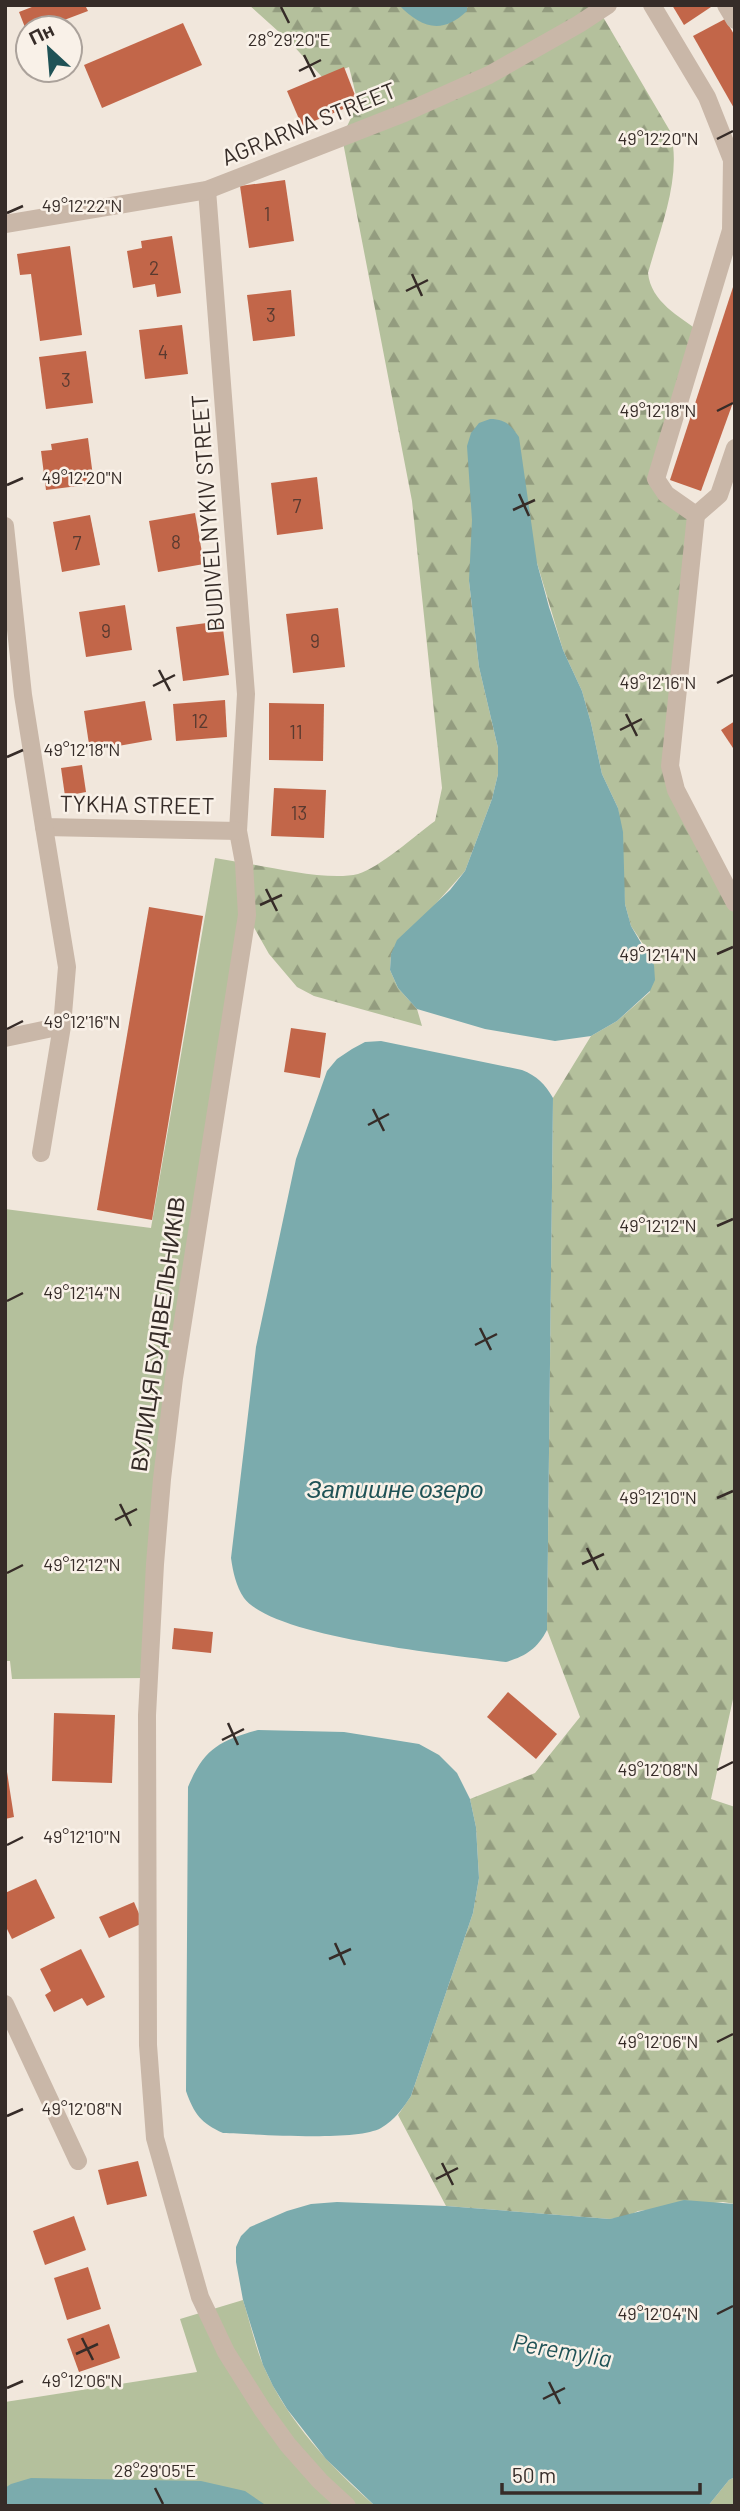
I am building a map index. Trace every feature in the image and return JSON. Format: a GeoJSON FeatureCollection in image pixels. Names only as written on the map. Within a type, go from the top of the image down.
{"type":"FeatureCollection","features":[{"type":"Feature","properties":{"kind":"street","name":"AGRARNA STREET"},"geometry":{"type":"LineString","coordinates":[[5,224],[207,190],[404,113],[489,75],[608,5]]}},
{"type":"Feature","properties":{"kind":"street"},"geometry":{"type":"LineString","coordinates":[[652,5],[707,97],[732,160],[731,230],[656,479],[666,494],[696,515]]}},
{"type":"Feature","properties":{"kind":"street"},"geometry":{"type":"LineString","coordinates":[[726,5],[735,20]]}},
{"type":"Feature","properties":{"kind":"street","name":"BUDIVELNYKIV STREET"},"geometry":{"type":"LineString","coordinates":[[207,190],[246,694],[238,831]]}},
{"type":"Feature","properties":{"kind":"street"},"geometry":{"type":"LineString","coordinates":[[735,448],[719,495],[696,515],[670,766],[676,790],[735,903]]}},
{"type":"Feature","properties":{"kind":"street","name":"TYKHA STREET"},"geometry":{"type":"LineString","coordinates":[[5,526],[14,694],[44,827],[238,831]]}},
{"type":"Feature","properties":{"kind":"street"},"geometry":{"type":"LineString","coordinates":[[41,1153],[62,1026],[67,967],[44,827]]}},
{"type":"Feature","properties":{"kind":"street","name":"ВУЛИЦЯ БУДІВЕЛЬНИКІВ"},"geometry":{"type":"LineString","coordinates":[[238,831],[244,863],[247,915],[174,1378],[155,1564],[147,1715],[148,2045],[155,2138],[204,2307],[226,2352],[262,2409],[288,2445],[347,2506]]}},
{"type":"Feature","properties":{"kind":"street"},"geometry":{"type":"LineString","coordinates":[[5,1038],[62,1026]]}},
{"type":"Feature","properties":{"kind":"street"},"geometry":{"type":"LineString","coordinates":[[5,2004],[78,2161]]}},
{"type":"Feature","properties":{"kind":"green space"},"geometry":{"type":"Polygon","coordinates":[[[249,5],[596,5],[670,131],[674,166],[672,184],[648,273],[654,292],[660,300],[700,332],[656,479],[696,515],[670,766],[735,903],[735,1690],[711,1799],[735,1807],[735,2204],[723,2202],[638,2211],[626,2217],[610,2219],[446,2206],[398,2115],[411,2096],[473,1913],[479,1878],[476,1827],[470,1799],[535,1773],[580,1717],[547,1630],[553,1098],[591,1036],[617,1021],[650,992],[649,953],[631,926],[625,904],[618,808],[602,774],[582,691],[563,650],[537,563],[469,581],[479,667],[498,748],[498,774],[492,799],[465,871],[391,954],[390,970],[398,988],[417,1009],[422,1026],[314,996],[297,987],[269,954],[247,915],[244,863],[332,876],[367,871],[435,821],[442,788],[412,501],[342,137],[358,103],[349,67],[322,77],[289,41],[249,5]]]}},
{"type":"Feature","properties":{"kind":"green space"},"geometry":{"type":"Polygon","coordinates":[[[215,858],[244,863],[247,915],[174,1378],[150,1678],[12,1679],[10,1661],[5,1661],[5,1209],[151,1228],[215,858]]]}},
{"type":"Feature","properties":{"kind":"green space"},"geometry":{"type":"Polygon","coordinates":[[[243,2300],[261,2359],[285,2406],[342,2476],[375,2506],[5,2506],[5,2402],[197,2372],[180,2319],[243,2300]]]}},
{"type":"Feature","properties":{"kind":"green space"},"geometry":{"type":"Polygon","coordinates":[[[735,2477],[735,2506],[708,2506],[729,2480],[735,2477]]]}},
{"type":"Feature","properties":{"kind":"water"},"geometry":{"type":"Polygon","coordinates":[[[399,5],[467,5],[467,11],[449,23],[432,26],[415,19],[399,5]]]}},
{"type":"Feature","properties":{"kind":"water"},"geometry":{"type":"Polygon","coordinates":[[[490,419],[507,424],[519,437],[537,563],[563,650],[582,691],[602,774],[618,808],[623,832],[625,904],[631,926],[654,965],[655,980],[650,991],[617,1021],[591,1036],[555,1041],[485,1029],[417,1009],[398,988],[390,970],[391,954],[397,940],[450,890],[465,871],[492,799],[498,774],[498,748],[479,667],[469,581],[472,520],[467,446],[471,433],[479,423],[490,419]]]}},
{"type":"Feature","properties":{"kind":"water","name":"Затишне озеро"},"geometry":{"type":"Polygon","coordinates":[[[381,1041],[522,1070],[540,1081],[553,1098],[547,1630],[530,1651],[506,1662],[366,1642],[290,1624],[262,1612],[244,1598],[233,1568],[231,1558],[256,1347],[296,1159],[327,1071],[337,1059],[352,1049],[365,1042],[381,1041]]]}},
{"type":"Feature","properties":{"kind":"water"},"geometry":{"type":"Polygon","coordinates":[[[258,1730],[344,1732],[419,1744],[439,1755],[457,1773],[470,1799],[476,1827],[479,1878],[473,1913],[411,2096],[390,2121],[381,2128],[368,2132],[329,2136],[223,2133],[199,2117],[186,2091],[188,1787],[200,1764],[214,1748],[258,1730]]]}},
{"type":"Feature","properties":{"kind":"water","name":"Peremylia"},"geometry":{"type":"Polygon","coordinates":[[[684,2200],[735,2204],[735,2477],[729,2480],[708,2506],[375,2506],[326,2459],[287,2409],[273,2386],[263,2365],[243,2300],[236,2262],[236,2247],[241,2236],[250,2227],[311,2204],[337,2202],[446,2206],[610,2219],[684,2200]]]}},
{"type":"Feature","properties":{"kind":"water"},"geometry":{"type":"Polygon","coordinates":[[[31,2478],[201,2481],[245,2491],[267,2506],[5,2506],[5,2488],[31,2478]]]}},
{"type":"Feature","properties":{"kind":"building"},"geometry":{"type":"Polygon","coordinates":[[[37,5],[85,5],[88,11],[80,14],[19,12],[37,5]]]}},
{"type":"Feature","properties":{"kind":"building"},"geometry":{"type":"Polygon","coordinates":[[[672,5],[714,5],[684,25],[672,5]]]}},
{"type":"Feature","properties":{"kind":"building"},"geometry":{"type":"Polygon","coordinates":[[[725,19],[735,36],[735,110],[693,36],[725,19]]]}},
{"type":"Feature","properties":{"kind":"building"},"geometry":{"type":"Polygon","coordinates":[[[183,23],[202,65],[102,108],[84,65],[183,23]]]}},
{"type":"Feature","properties":{"kind":"building"},"geometry":{"type":"Polygon","coordinates":[[[344,67],[358,103],[302,126],[287,91],[344,67]]]}},
{"type":"Feature","properties":{"kind":"building"},"geometry":{"type":"Polygon","coordinates":[[[285,180],[294,241],[249,248],[240,186],[285,180]]]}},
{"type":"Feature","properties":{"kind":"building"},"geometry":{"type":"Polygon","coordinates":[[[172,236],[181,293],[157,297],[155,284],[133,288],[127,251],[142,248],[141,241],[172,236]]]}},
{"type":"Feature","properties":{"kind":"building"},"geometry":{"type":"Polygon","coordinates":[[[70,246],[82,335],[40,341],[31,274],[20,275],[17,254],[70,246]]]}},
{"type":"Feature","properties":{"kind":"building"},"geometry":{"type":"Polygon","coordinates":[[[735,281],[735,397],[701,491],[670,480],[735,281]]]}},
{"type":"Feature","properties":{"kind":"building"},"geometry":{"type":"Polygon","coordinates":[[[291,290],[295,336],[253,341],[247,295],[291,290]]]}},
{"type":"Feature","properties":{"kind":"building"},"geometry":{"type":"Polygon","coordinates":[[[182,325],[188,374],[145,379],[139,330],[182,325]]]}},
{"type":"Feature","properties":{"kind":"building"},"geometry":{"type":"Polygon","coordinates":[[[86,351],[93,403],[46,409],[39,357],[86,351]]]}},
{"type":"Feature","properties":{"kind":"building"},"geometry":{"type":"Polygon","coordinates":[[[88,438],[94,484],[46,490],[41,451],[52,450],[51,444],[88,438]]]}},
{"type":"Feature","properties":{"kind":"building"},"geometry":{"type":"Polygon","coordinates":[[[317,477],[323,529],[277,535],[271,483],[317,477]]]}},
{"type":"Feature","properties":{"kind":"building"},"geometry":{"type":"Polygon","coordinates":[[[195,513],[204,564],[158,572],[149,521],[195,513]]]}},
{"type":"Feature","properties":{"kind":"building"},"geometry":{"type":"Polygon","coordinates":[[[90,515],[100,565],[62,572],[53,522],[90,515]]]}},
{"type":"Feature","properties":{"kind":"building"},"geometry":{"type":"Polygon","coordinates":[[[125,605],[132,650],[86,657],[79,612],[125,605]]]}},
{"type":"Feature","properties":{"kind":"building"},"geometry":{"type":"Polygon","coordinates":[[[338,608],[345,667],[293,673],[286,614],[338,608]]]}},
{"type":"Feature","properties":{"kind":"building"},"geometry":{"type":"Polygon","coordinates":[[[222,621],[229,675],[183,681],[176,627],[222,621]]]}},
{"type":"Feature","properties":{"kind":"building"},"geometry":{"type":"Polygon","coordinates":[[[225,700],[227,737],[176,741],[173,704],[225,700]]]}},
{"type":"Feature","properties":{"kind":"building"},"geometry":{"type":"Polygon","coordinates":[[[145,701],[152,740],[90,751],[84,711],[145,701]]]}},
{"type":"Feature","properties":{"kind":"building"},"geometry":{"type":"Polygon","coordinates":[[[269,703],[324,704],[323,761],[269,760],[269,703]]]}},
{"type":"Feature","properties":{"kind":"building"},"geometry":{"type":"Polygon","coordinates":[[[735,721],[735,751],[721,730],[735,721]]]}},
{"type":"Feature","properties":{"kind":"building"},"geometry":{"type":"Polygon","coordinates":[[[82,765],[86,792],[65,796],[61,768],[82,765]]]}},
{"type":"Feature","properties":{"kind":"building"},"geometry":{"type":"Polygon","coordinates":[[[274,788],[326,790],[324,838],[271,836],[274,788]]]}},
{"type":"Feature","properties":{"kind":"building"},"geometry":{"type":"Polygon","coordinates":[[[149,907],[203,916],[152,1220],[97,1210],[149,907]]]}},
{"type":"Feature","properties":{"kind":"building"},"geometry":{"type":"Polygon","coordinates":[[[291,1028],[326,1033],[320,1078],[284,1072],[291,1028]]]}},
{"type":"Feature","properties":{"kind":"building"},"geometry":{"type":"Polygon","coordinates":[[[174,1628],[213,1632],[211,1653],[172,1649],[174,1628]]]}},
{"type":"Feature","properties":{"kind":"building"},"geometry":{"type":"Polygon","coordinates":[[[508,1692],[557,1734],[536,1759],[487,1717],[508,1692]]]}},
{"type":"Feature","properties":{"kind":"building"},"geometry":{"type":"Polygon","coordinates":[[[54,1713],[115,1715],[112,1783],[52,1781],[54,1713]]]}},
{"type":"Feature","properties":{"kind":"building"},"geometry":{"type":"Polygon","coordinates":[[[5,1759],[14,1817],[5,1819],[5,1759]]]}},
{"type":"Feature","properties":{"kind":"building"},"geometry":{"type":"Polygon","coordinates":[[[36,1879],[55,1918],[12,1939],[5,1925],[5,1893],[36,1879]]]}},
{"type":"Feature","properties":{"kind":"building"},"geometry":{"type":"Polygon","coordinates":[[[134,1902],[143,1923],[109,1938],[99,1917],[134,1902]]]}},
{"type":"Feature","properties":{"kind":"building"},"geometry":{"type":"Polygon","coordinates":[[[81,1949],[105,1997],[87,2006],[82,1998],[54,2012],[45,1995],[51,1991],[40,1969],[81,1949]]]}},
{"type":"Feature","properties":{"kind":"building"},"geometry":{"type":"Polygon","coordinates":[[[138,2161],[147,2196],[107,2205],[98,2170],[138,2161]]]}},
{"type":"Feature","properties":{"kind":"building"},"geometry":{"type":"Polygon","coordinates":[[[74,2216],[86,2250],[45,2265],[33,2231],[74,2216]]]}},
{"type":"Feature","properties":{"kind":"building"},"geometry":{"type":"Polygon","coordinates":[[[88,2267],[101,2309],[67,2320],[54,2278],[88,2267]]]}},
{"type":"Feature","properties":{"kind":"building"},"geometry":{"type":"Polygon","coordinates":[[[109,2324],[120,2358],[79,2372],[67,2339],[109,2324]]]}}]}
